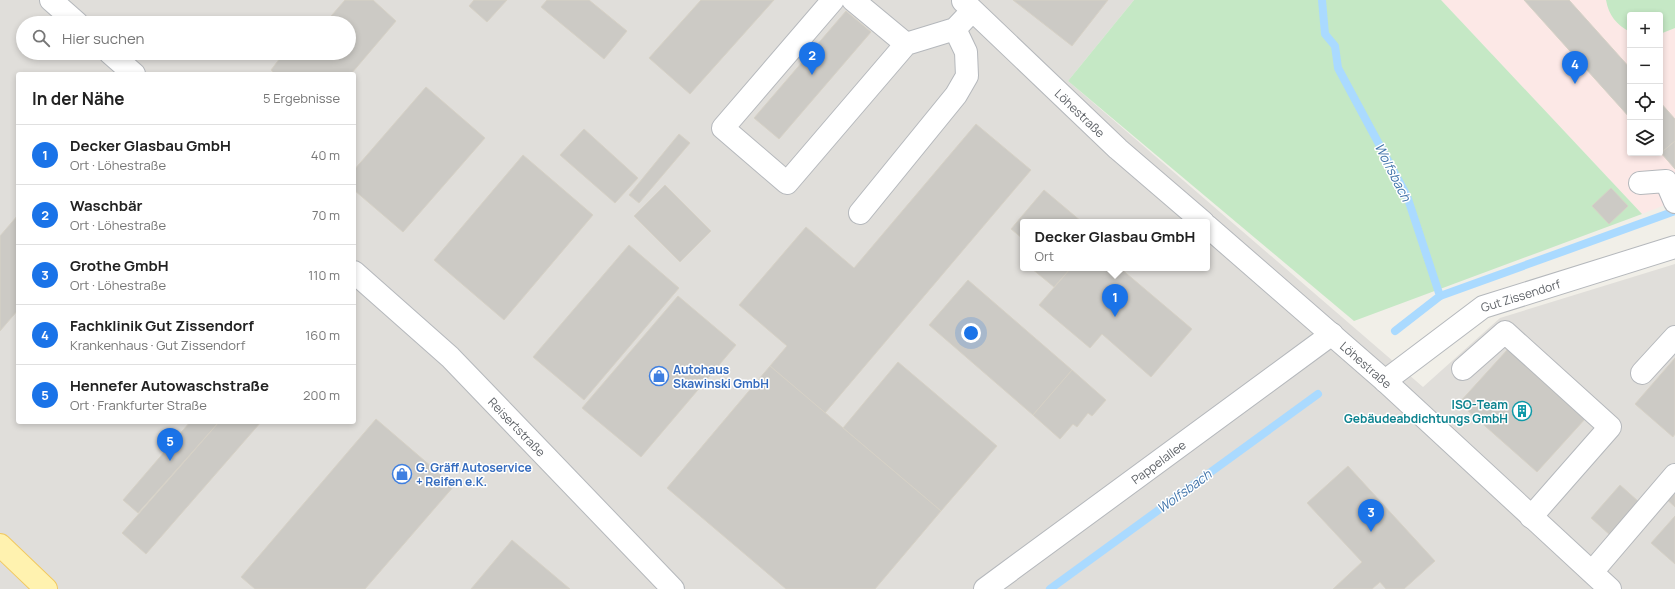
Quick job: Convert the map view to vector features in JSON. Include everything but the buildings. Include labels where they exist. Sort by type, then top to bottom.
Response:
[{"type":"main road","points":[[0,545],[46,589]]},
{"type":"street","points":[[51,0],[69,16]]},
{"type":"street","points":[[834,0],[723,128],[787,184],[906,44],[955,29],[967,5]]},
{"type":"street","points":[[853,0],[906,44]]},
{"type":"street","name":"Löhestraße","points":[[967,5],[1118,149],[1200,219]]},
{"type":"street","points":[[860,213],[956,95],[967,76],[966,52],[955,29]]},
{"type":"street","points":[[118,60],[132,72]]},
{"type":"street","points":[[1640,183],[1666,181],[1674,200]]},
{"type":"street","name":"Löhestraße","points":[[1210,229],[1385,381],[1610,589]]},
{"type":"street","name":"Gut Zissendorf","points":[[1385,381],[1483,307],[1675,247]]},
{"type":"street","name":"Reisertstraße","points":[[356,274],[450,357],[673,589]]},
{"type":"street","points":[[1463,369],[1505,332],[1610,427],[1531,517]]},
{"type":"street","name":"Pappelallee","points":[[985,589],[1332,334]]},
{"type":"street","points":[[1642,373],[1675,337]]},
{"type":"street","points":[[1592,572],[1675,475]]},
{"type":"shaded area","points":[[0,0],[1134,0],[1068,81],[1423,387],[1500,318],[1675,264],[1675,589],[0,589]]},
{"type":"shaded area","points":[[1441,0],[1675,0],[1675,201],[1642,214]]},
{"type":"green space","points":[[1134,0],[1441,0],[1642,214],[1354,321],[1068,81]]},
{"type":"green space","points":[[1606,0],[1675,0],[1675,28],[1663,33],[1663,12],[1627,12],[1627,30],[1614,19],[1609,11]]},
{"type":"waterway","name":"Wolfsbach","points":[[1322,0],[1325,34],[1335,46],[1338,68],[1407,196],[1440,296],[1395,331]]},
{"type":"waterway","points":[[1440,296],[1675,211]]},
{"type":"waterway","name":"Wolfsbach","points":[[1050,589],[1318,394]]},
{"type":"place","name":"Waschbär","points":[[812,75]]},
{"type":"place","name":"Fachklinik Gut Zissendorf","points":[[1575,84]]},
{"type":"place","name":"Decker Glasbau GmbH","points":[[1115,317]]},
{"type":"place","name":"Autohaus Skawinski GmbH","points":[[659,376]]},
{"type":"place","name":"ISO-Team Gebäudeabdichtungs GmbH","points":[[1522,411]]},
{"type":"place","name":"Hennefer Autowaschstraße","points":[[170,461]]},
{"type":"place","name":"G. Gräff Autoservice + Reifen e.K.","points":[[402,474]]},
{"type":"place","name":"Grothe GmbH","points":[[1371,532]]}]
